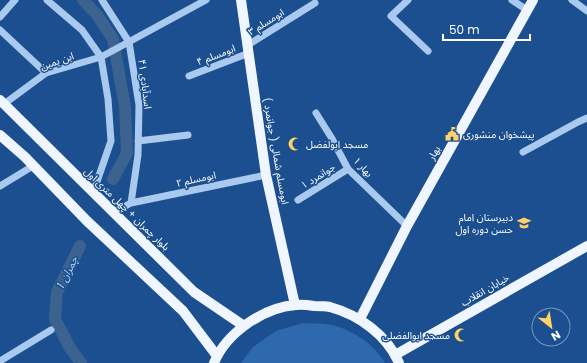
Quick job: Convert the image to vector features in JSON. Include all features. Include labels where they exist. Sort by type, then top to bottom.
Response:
[{"type":"main road","name":"ابومسلم شمالی ( جوانمرد )","points":[[241,0],[266,175],[295,305]]},
{"type":"main road","name":"بهار","points":[[360,319],[407,226],[527,10],[534,0]]},
{"type":"main road","name":"بلوار چمران + چهل متری اول","points":[[2,102],[194,292],[244,326]]},
{"type":"main road","points":[[0,135],[87,221],[183,311],[216,359],[229,339],[244,326],[268,312],[295,305],[329,306],[360,319],[380,335],[397,359]]},
{"type":"main road","name":"خیابان انقلاب","points":[[397,359],[587,246]]},
{"type":"street","points":[[0,17],[15,0]]},
{"type":"street","points":[[47,0],[82,30],[101,57],[108,99],[111,141],[93,193]]},
{"type":"street","name":"اسدآبادی ۴۱","points":[[102,0],[129,42],[139,105],[138,155],[131,203]]},
{"type":"street","points":[[129,42],[206,0]]},
{"type":"street","points":[[408,0],[391,16],[428,51]]},
{"type":"street","points":[[512,0],[527,10]]},
{"type":"street","points":[[572,0],[587,11]]},
{"type":"street","name":"ابومسلم ۳","points":[[248,49],[314,3]]},
{"type":"street","points":[[0,30],[46,73]]},
{"type":"street","name":"ابن یمین","points":[[2,102],[46,73],[101,57],[129,42]]},
{"type":"street","name":"ابومسلم ۴","points":[[190,76],[248,49]]},
{"type":"street","name":"بهار ۱","points":[[316,113],[348,169],[407,226]]},
{"type":"street","points":[[523,152],[587,118]]},
{"type":"street","points":[[138,141],[188,135]]},
{"type":"street","points":[[0,186],[33,166]]},
{"type":"street","name":"جوانمرد ۱","points":[[298,200],[348,169]]},
{"type":"street","name":"ابومسلم ۲","points":[[114,212],[131,203],[266,175]]},
{"type":"street","points":[[0,361],[51,330]]},
{"type":"shaded area","points":[[303,323],[329,324],[348,330],[369,344],[385,363],[241,363],[253,347],[276,331]]},
{"type":"waterway","points":[[83,0],[97,15],[113,39],[125,107],[127,153],[113,179]]},
{"type":"waterway","name":"چمران 1","points":[[80,246],[57,292],[55,319],[70,348],[81,363]]},
{"type":"place","name":"پیشخوان منشوری","points":[[452,134]]},
{"type":"place","name":"مسجد ابولفضل","points":[[295,144]]},
{"type":"place","name":"دبیرستان امام حسن دوره اول","points":[[524,223]]},
{"type":"place","name":"مسجد ابوالفضلی","points":[[461,335]]}]
